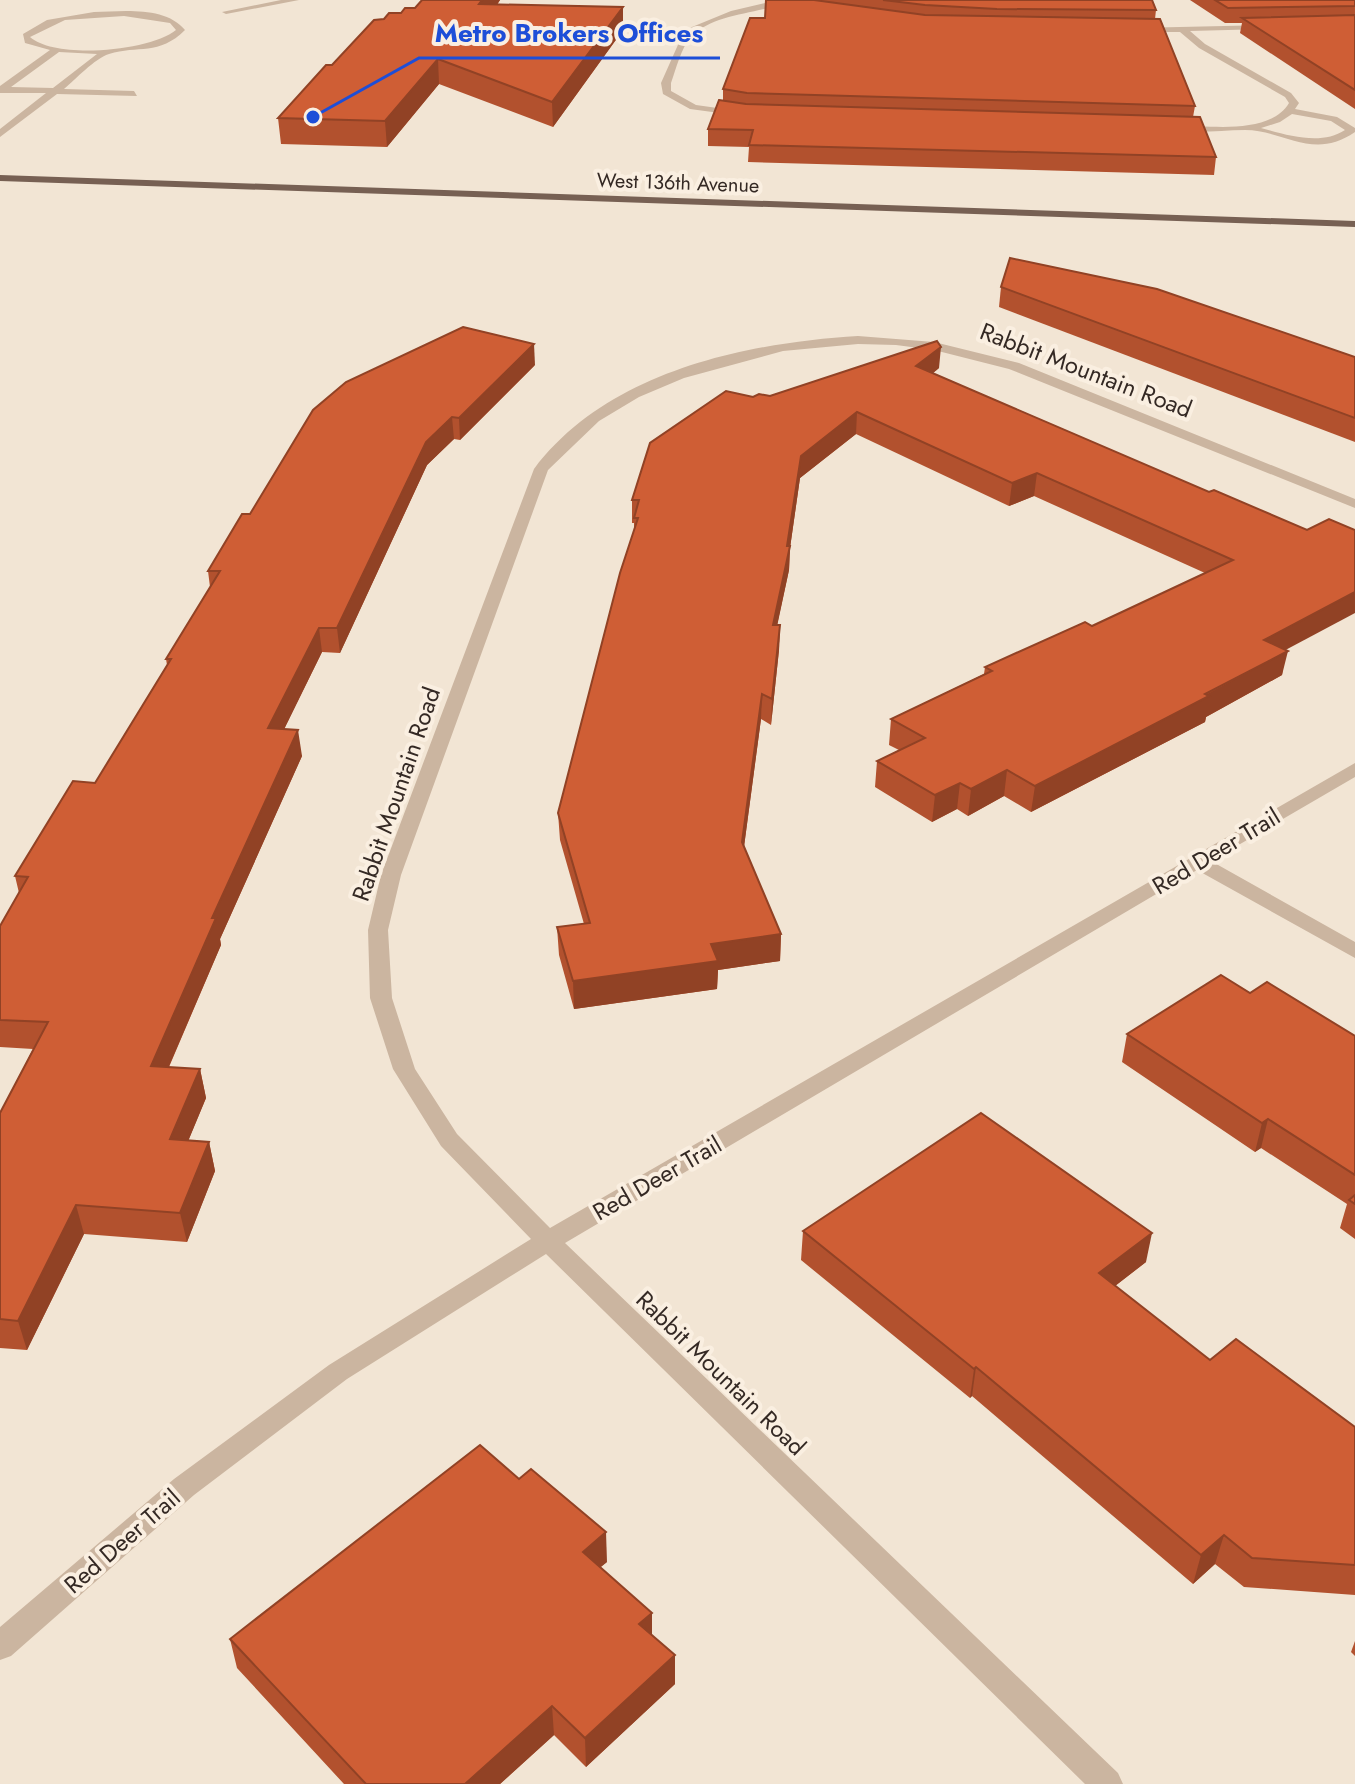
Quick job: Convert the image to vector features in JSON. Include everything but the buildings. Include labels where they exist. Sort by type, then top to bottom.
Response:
[{"type":"main road","name":"West 136th Avenue","points":[[0,178],[1355,224]]},
{"type":"street","points":[[232,0],[227,4],[226,12],[295,0]]},
{"type":"street","points":[[746,115],[684,103],[666,92],[666,83],[685,38],[695,29],[723,17],[772,4],[788,4]]},
{"type":"street","points":[[138,14],[179,25],[177,35],[166,40],[106,51],[38,47],[26,36],[46,24],[89,16],[138,14]]},
{"type":"street","points":[[1123,30],[1273,27]]},
{"type":"street","points":[[1183,30],[1209,51],[1288,95],[1294,103],[1292,111]]},
{"type":"street","points":[[0,90],[56,50]]},
{"type":"street","points":[[0,134],[106,51]]},
{"type":"street","points":[[0,90],[134,94]]},
{"type":"street","points":[[1167,128],[1248,126],[1270,122],[1292,111],[1334,119],[1352,130],[1337,138],[1311,139],[1288,137],[1248,126]]},
{"type":"street","name":"Rabbit Mountain Road","points":[[1107,1784],[548,1241],[449,1140],[404,1069],[381,998],[378,930],[391,875],[541,469],[565,439],[593,416],[634,393],[761,349],[802,342],[890,340],[976,353],[1355,504]]},
{"type":"street","name":"Red Deer Trail","points":[[0,1646],[184,1487],[338,1372],[548,1241],[1355,769]]},
{"type":"street","points":[[1198,862],[1355,951]]},
{"type":"place","name":"Metro Brokers Offices","points":[[313,117]]}]
